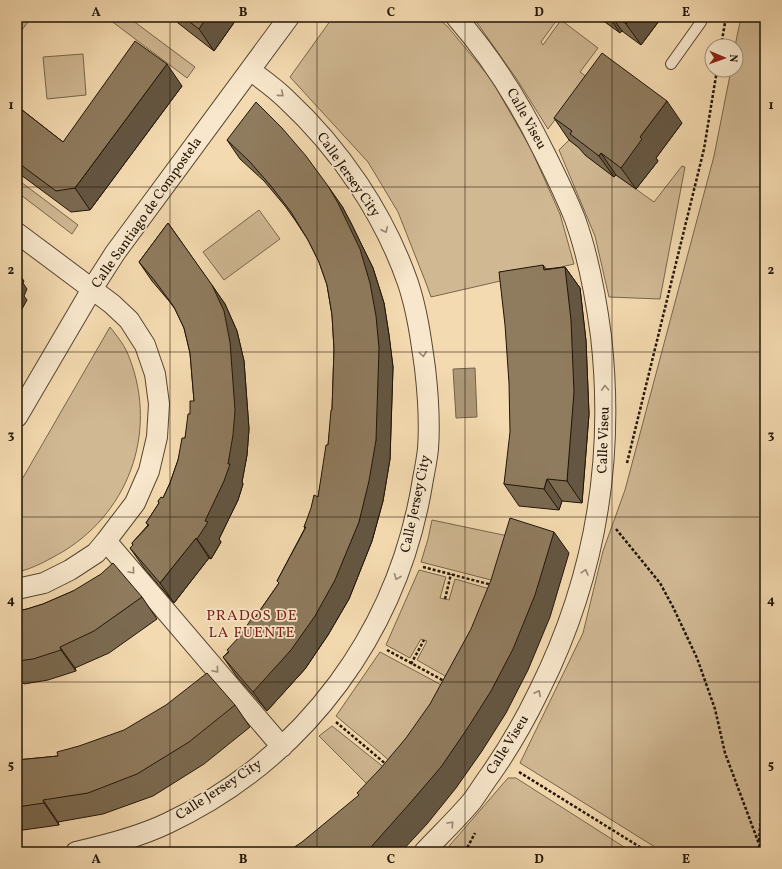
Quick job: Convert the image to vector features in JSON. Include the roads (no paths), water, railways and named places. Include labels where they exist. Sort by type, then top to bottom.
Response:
[{"type":"street","name":"Calle Santiago de Compostela","points":[[17,417],[92,289],[115,253],[289,17]]},
{"type":"street","name":"Calle Viseu","points":[[424,852],[472,801],[500,761],[522,725],[550,670],[573,613],[588,559],[600,503],[605,454],[606,405],[603,355],[597,307],[588,264],[575,221],[557,178],[518,100],[495,65],[456,17]]},
{"type":"street","name":"Calle Jersey City","points":[[76,852],[113,844],[167,824],[210,800],[244,778],[282,747],[319,708],[358,656],[388,600],[403,562],[420,500],[428,449],[428,415],[422,348],[417,316],[408,284],[382,223],[365,195],[325,140],[285,98],[250,70]]},
{"type":"street","points":[[17,233],[112,304],[129,320],[145,345],[155,374],[158,404],[157,437],[149,471],[135,503],[96,553],[70,570],[44,583],[17,589]]},
{"type":"street","points":[[106,541],[282,747]]},
{"type":"lane","points":[[671,64],[701,22],[701,17]]},
{"type":"district","name":"PRADOS DE LA FUENTE","points":[[252,624]]}]
